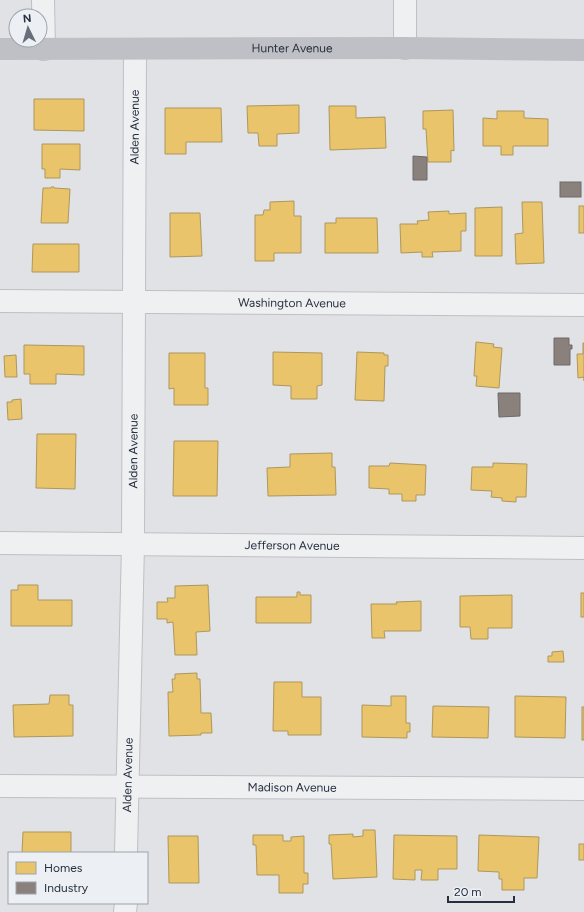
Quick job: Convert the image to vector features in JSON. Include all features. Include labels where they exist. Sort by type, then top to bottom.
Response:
[{"type":"street","points":[[43,0],[44,49]]},
{"type":"street","points":[[405,0],[405,48]]},
{"type":"street","name":"Hunter Avenue","points":[[0,49],[136,50],[405,48],[584,50]]},
{"type":"street","name":"Alden Avenue","points":[[126,852],[133,544],[136,50]]},
{"type":"street","name":"Washington Avenue","points":[[0,301],[584,305]]},
{"type":"street","name":"Jefferson Avenue","points":[[0,543],[584,548]]},
{"type":"street","name":"Madison Avenue","points":[[0,786],[584,789]]},
{"type":"building: Homes","points":[[34,99],[84,99],[84,131],[34,130]]},
{"type":"building: Homes","points":[[299,105],[299,133],[277,134],[277,146],[259,146],[258,133],[248,133],[247,106]]},
{"type":"building: Homes","points":[[329,106],[356,106],[356,118],[385,117],[386,148],[330,150]]},
{"type":"building: Homes","points":[[165,108],[221,108],[222,142],[186,142],[186,154],[165,154]]},
{"type":"building: Homes","points":[[453,110],[454,151],[451,150],[451,162],[428,162],[426,129],[423,129],[423,111]]},
{"type":"building: Homes","points":[[497,111],[524,111],[524,118],[548,119],[548,146],[513,146],[513,155],[501,155],[501,146],[483,146],[483,118],[497,119]]},
{"type":"building: Homes","points":[[42,144],[80,144],[80,170],[60,169],[60,178],[45,178],[45,169],[42,169]]},
{"type":"building: Homes","points":[[51,187],[70,189],[68,223],[41,223],[43,188]]},
{"type":"building: Homes","points":[[294,201],[294,216],[301,216],[301,253],[274,253],[274,261],[255,261],[255,215],[263,215],[264,210],[270,210],[270,202]]},
{"type":"building: Homes","points":[[522,202],[542,202],[544,263],[516,264],[515,234],[523,233]]},
{"type":"building: Homes","points":[[579,206],[584,206],[584,233],[579,233]]},
{"type":"building: Homes","points":[[502,207],[502,256],[475,256],[475,208]]},
{"type":"building: Homes","points":[[449,211],[449,214],[466,213],[466,231],[461,231],[461,251],[432,252],[433,257],[422,257],[422,252],[401,253],[400,224],[418,224],[417,221],[429,220],[428,212]]},
{"type":"building: Homes","points":[[170,213],[200,213],[202,256],[170,257]]},
{"type":"building: Homes","points":[[336,218],[377,218],[378,253],[325,253],[325,223],[336,223]]},
{"type":"building: Homes","points":[[33,244],[79,244],[79,272],[32,272]]},
{"type":"building: Homes","points":[[476,342],[494,344],[493,347],[502,348],[499,388],[476,386],[477,376],[474,376]]},
{"type":"building: Homes","points":[[583,343],[584,377],[578,378],[577,354],[583,354]]},
{"type":"building: Homes","points":[[24,345],[84,346],[84,375],[56,374],[56,384],[30,384],[30,374],[24,374]]},
{"type":"building: Homes","points":[[273,352],[322,353],[322,385],[317,386],[317,399],[291,399],[291,386],[273,385]]},
{"type":"building: Homes","points":[[357,352],[384,353],[384,355],[388,355],[388,366],[385,366],[384,401],[355,400]]},
{"type":"building: Homes","points":[[169,353],[205,353],[205,388],[208,388],[208,405],[174,405],[174,388],[169,389]]},
{"type":"building: Homes","points":[[16,355],[17,377],[5,377],[4,356]]},
{"type":"building: Homes","points":[[21,399],[22,419],[8,420],[7,402]]},
{"type":"building: Homes","points":[[37,434],[76,434],[75,489],[36,488]]},
{"type":"building: Homes","points":[[174,441],[218,441],[217,496],[173,496]]},
{"type":"building: Homes","points":[[332,453],[332,467],[335,467],[336,495],[268,496],[267,468],[290,467],[290,454]]},
{"type":"building: Homes","points":[[390,463],[426,465],[425,495],[416,495],[416,501],[402,501],[402,494],[389,494],[389,489],[369,488],[369,466],[389,466]]},
{"type":"building: Homes","points":[[493,463],[527,464],[526,497],[516,497],[516,502],[502,501],[502,498],[491,497],[492,491],[471,490],[472,467],[493,467]]},
{"type":"building: Homes","points":[[18,585],[38,585],[38,600],[72,600],[72,626],[11,626],[11,590],[18,590]]},
{"type":"building: Homes","points":[[208,585],[210,631],[196,632],[197,655],[175,655],[173,622],[167,623],[167,619],[157,619],[157,602],[168,602],[167,598],[175,598],[175,586]]},
{"type":"building: Homes","points":[[297,592],[300,592],[300,595],[311,595],[311,623],[256,623],[256,597],[297,597]]},
{"type":"building: Homes","points":[[581,593],[584,593],[584,617],[581,617]]},
{"type":"building: Homes","points":[[512,595],[512,628],[488,628],[488,639],[471,639],[470,627],[460,627],[460,596]]},
{"type":"building: Homes","points":[[421,601],[421,631],[384,631],[385,638],[372,638],[371,604],[397,604],[396,602]]},
{"type":"building: Homes","points":[[563,651],[564,662],[548,662],[548,656],[552,656],[552,652]]},
{"type":"building: Homes","points":[[197,673],[197,679],[200,679],[201,713],[211,713],[212,733],[201,733],[201,735],[169,736],[168,692],[173,692],[172,679],[175,679],[175,674]]},
{"type":"building: Homes","points":[[274,682],[302,682],[302,697],[321,697],[321,735],[288,735],[288,731],[273,731]]},
{"type":"building: Homes","points":[[50,695],[69,695],[69,705],[73,705],[73,736],[14,737],[13,705],[49,704]]},
{"type":"building: Homes","points":[[391,696],[406,696],[406,723],[410,723],[410,732],[407,732],[407,738],[362,737],[362,705],[391,706]]},
{"type":"building: Homes","points":[[515,696],[566,697],[565,738],[515,737]]},
{"type":"building: Homes","points":[[433,706],[489,707],[488,738],[432,737]]},
{"type":"building: Homes","points":[[582,707],[584,707],[584,740],[582,740]]},
{"type":"building: Homes","points":[[363,830],[375,830],[377,877],[333,879],[329,835],[353,834],[353,837],[363,836]]},
{"type":"building: Homes","points":[[23,832],[71,832],[71,852],[22,852]]},
{"type":"building: Homes","points":[[253,835],[283,835],[283,841],[291,841],[291,837],[304,836],[304,873],[308,873],[308,884],[303,884],[303,893],[279,893],[279,875],[257,875],[256,845],[253,845]]},
{"type":"building: Homes","points":[[394,835],[457,836],[457,869],[438,869],[438,880],[421,880],[422,870],[415,870],[415,880],[393,879]]},
{"type":"building: Homes","points":[[479,835],[539,837],[537,878],[524,878],[524,890],[502,890],[502,879],[499,879],[499,872],[478,871]]},
{"type":"building: Homes","points":[[168,836],[198,836],[199,883],[169,883]]},
{"type":"building: Homes","points":[[579,844],[584,844],[584,860],[579,860]]},
{"type":"building: Industry","points":[[413,156],[427,157],[427,180],[413,180]]},
{"type":"building: Industry","points":[[560,182],[581,182],[581,197],[560,197]]},
{"type":"building: Industry","points":[[554,338],[569,338],[569,345],[572,345],[572,349],[570,349],[570,365],[554,365]]},
{"type":"building: Industry","points":[[498,393],[520,393],[520,416],[499,417]]}]
